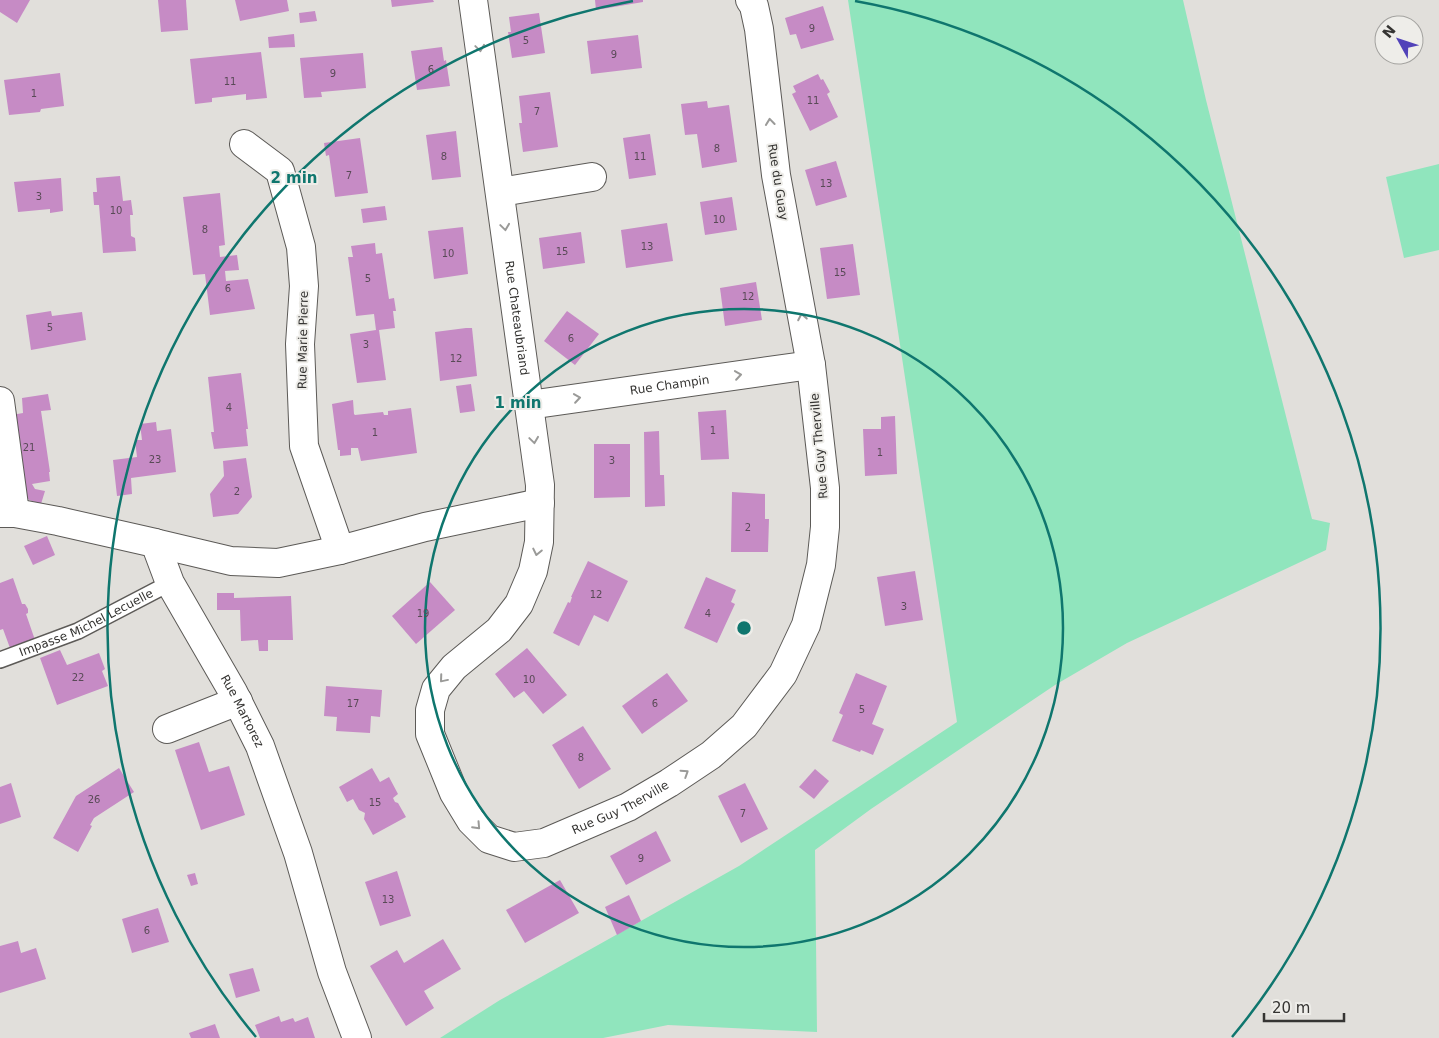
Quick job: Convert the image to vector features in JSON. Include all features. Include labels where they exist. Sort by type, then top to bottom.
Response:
[{"type":"street","name":"Rue Chateaubriand","points":[[473,0],[540,484],[540,503]]},
{"type":"street","name":"Rue du Guay","points":[[750,0],[754,6],[759,30],[776,175],[811,364]]},
{"type":"street","name":"Rue Marie Pierre","points":[[244,144],[280,171],[301,247],[304,286],[300,344],[304,446],[340,550]]},
{"type":"street","points":[[500,192],[592,177]]},
{"type":"street","name":"Rue Champin","points":[[529,405],[811,364]]},
{"type":"street","name":"Rue Guy Therville","points":[[540,503],[539,542],[532,571],[519,604],[499,630],[454,667],[436,689],[430,710],[430,734],[454,793],[471,821],[489,839],[514,847],[544,843],[628,807],[711,756],[744,726],[783,674],[806,624],[821,565],[825,527],[825,488],[811,364]]},
{"type":"street","points":[[0,401],[8,513],[231,561],[278,563],[340,550],[425,527],[540,503]]},
{"type":"street","name":"Rue Martorez","points":[[155,544],[170,583],[238,701],[260,746],[295,844],[332,972],[357,1038]]},
{"type":"street","points":[[167,729],[238,701]]},
{"type":"lane","name":"Impasse Michel Lecuelle","points":[[0,660],[78,632],[170,583]]},
{"type":"green space","points":[[848,0],[1183,0],[1206,100],[1312,519],[1330,523],[1326,550],[1127,643],[1055,685],[871,809],[815,850],[817,1032],[668,1025],[603,1038],[440,1038],[500,1000],[739,866],[957,722]]},
{"type":"green space","points":[[1439,164],[1439,250],[1404,258],[1386,177]]},
{"type":"building","points":[[0,0],[30,0],[17,23],[0,12]]},
{"type":"building","points":[[158,0],[186,0],[188,30],[161,32]]},
{"type":"building","points":[[235,0],[287,0],[289,11],[240,21]]},
{"type":"building","points":[[391,0],[433,0],[434,2],[392,7]]},
{"type":"building","points":[[595,0],[643,0],[643,2],[596,10]]},
{"type":"building","points":[[823,6],[834,40],[801,49],[796,34],[790,35],[785,18]]},
{"type":"building","points":[[315,11],[317,21],[300,23],[299,13]]},
{"type":"building","points":[[539,13],[545,53],[512,58],[508,32],[511,32],[509,17]]},
{"type":"building","points":[[294,34],[295,47],[269,48],[268,37]]},
{"type":"building","points":[[638,35],[642,68],[591,74],[587,41]]},
{"type":"building","points":[[442,47],[450,86],[417,90],[411,51]]},
{"type":"building","points":[[261,52],[267,98],[246,100],[246,94],[212,98],[212,102],[195,104],[190,59]]},
{"type":"building","points":[[363,53],[366,88],[321,92],[322,97],[304,98],[300,58]]},
{"type":"building","points":[[60,73],[64,106],[41,109],[40,112],[9,115],[4,80]]},
{"type":"building","points":[[818,74],[830,92],[827,94],[838,117],[810,131],[792,94],[796,92],[793,86]]},
{"type":"building","points":[[550,92],[558,147],[523,152],[519,123],[522,123],[519,96]]},
{"type":"building","points":[[707,101],[708,108],[729,105],[737,162],[702,168],[697,134],[685,135],[681,104]]},
{"type":"building","points":[[456,131],[461,177],[432,180],[426,135]]},
{"type":"building","points":[[650,134],[656,175],[629,179],[623,138]]},
{"type":"building","points":[[360,138],[368,193],[335,197],[329,155],[326,156],[324,143]]},
{"type":"building","points":[[836,161],[847,197],[816,206],[805,170]]},
{"type":"building","points":[[120,176],[123,201],[131,200],[133,215],[130,215],[131,236],[135,238],[136,251],[103,253],[99,205],[94,205],[93,192],[97,192],[96,178]]},
{"type":"building","points":[[61,178],[63,211],[50,213],[50,209],[18,212],[14,182]]},
{"type":"building","points":[[220,193],[225,245],[219,246],[220,257],[237,255],[239,270],[225,271],[226,281],[248,279],[255,309],[210,315],[205,274],[193,275],[183,197]]},
{"type":"building","points":[[732,197],[737,230],[705,235],[700,202]]},
{"type":"building","points":[[385,206],[387,220],[363,223],[361,209]]},
{"type":"building","points":[[667,223],[673,261],[626,268],[621,230]]},
{"type":"building","points":[[463,227],[468,274],[434,279],[428,231]]},
{"type":"building","points":[[581,232],[585,263],[543,269],[539,238]]},
{"type":"building","points":[[375,243],[376,254],[382,253],[389,299],[394,298],[396,311],[393,311],[395,328],[379,330],[386,380],[357,383],[350,334],[376,330],[374,314],[356,316],[348,257],[353,257],[351,246]]},
{"type":"building","points":[[853,244],[860,295],[827,299],[820,248]]},
{"type":"building","points":[[756,282],[762,320],[725,326],[720,288]]},
{"type":"building","points":[[51,311],[52,316],[82,312],[86,340],[31,350],[26,315]]},
{"type":"building","points":[[567,311],[599,334],[575,365],[544,341]]},
{"type":"building","points":[[472,328],[477,376],[440,381],[435,332]]},
{"type":"building","points":[[241,373],[248,429],[246,429],[248,446],[214,449],[211,432],[214,432],[208,377]]},
{"type":"building","points":[[471,384],[475,411],[460,413],[456,386]]},
{"type":"building","points":[[48,394],[51,410],[41,411],[50,481],[32,484],[35,489],[45,491],[41,504],[29,500],[22,491],[6,416],[23,413],[22,398]]},
{"type":"building","points":[[353,400],[355,415],[383,412],[384,415],[388,415],[388,411],[411,408],[417,453],[361,461],[358,448],[351,448],[351,455],[340,456],[332,404]]},
{"type":"building","points":[[726,410],[729,459],[701,460],[698,412]]},
{"type":"building","points":[[895,416],[897,474],[865,476],[863,429],[881,429],[881,417]]},
{"type":"building","points":[[156,422],[157,431],[171,429],[176,472],[131,478],[132,494],[117,496],[113,460],[137,457],[135,440],[142,440],[140,424]]},
{"type":"building","points":[[659,431],[660,475],[664,475],[665,506],[645,507],[644,432]]},
{"type":"building","points":[[594,444],[630,444],[630,497],[594,498]]},
{"type":"building","points":[[246,458],[252,497],[238,514],[213,517],[210,494],[224,476],[223,461]]},
{"type":"building","points":[[732,492],[765,494],[765,519],[769,519],[768,552],[731,552]]},
{"type":"building","points":[[47,536],[55,555],[33,565],[24,546]]},
{"type":"building","points":[[588,561],[628,581],[608,622],[594,615],[579,646],[553,633],[568,602],[570,603]]},
{"type":"building","points":[[915,571],[923,620],[885,626],[877,577]]},
{"type":"building","points":[[706,577],[736,590],[731,602],[735,604],[717,643],[684,628]]},
{"type":"building","points":[[13,578],[22,604],[25,604],[28,609],[26,614],[35,640],[10,648],[3,629],[0,630],[0,583]]},
{"type":"building","points":[[430,582],[455,610],[416,644],[392,616]]},
{"type":"building","points":[[217,593],[234,593],[234,598],[291,596],[293,640],[268,640],[268,651],[259,651],[258,640],[241,641],[240,610],[217,610]]},
{"type":"building","points":[[527,648],[567,695],[543,714],[524,691],[514,698],[495,674]]},
{"type":"building","points":[[60,650],[67,665],[99,653],[105,669],[102,671],[108,686],[57,705],[40,658]]},
{"type":"building","points":[[667,673],[688,701],[642,734],[622,706]]},
{"type":"building","points":[[856,673],[887,686],[872,724],[884,729],[873,755],[832,741],[843,715],[839,713]]},
{"type":"building","points":[[326,686],[382,690],[380,717],[371,716],[370,733],[336,731],[337,717],[324,716]]},
{"type":"building","points":[[583,726],[611,769],[579,789],[552,745]]},
{"type":"building","points":[[199,742],[209,772],[229,766],[245,815],[201,830],[175,750]]},
{"type":"building","points":[[119,768],[134,792],[94,818],[90,825],[92,826],[78,852],[53,838],[76,796]]},
{"type":"building","points":[[372,768],[380,782],[389,777],[398,794],[393,798],[406,817],[373,835],[364,819],[365,813],[359,810],[353,799],[347,802],[339,787]]},
{"type":"building","points":[[815,769],[829,781],[814,799],[799,787]]},
{"type":"building","points":[[11,783],[21,817],[0,824],[0,787]]},
{"type":"building","points":[[745,783],[768,829],[741,843],[718,796]]},
{"type":"building","points":[[656,831],[671,861],[626,885],[610,856]]},
{"type":"building","points":[[397,871],[411,916],[380,926],[365,882]]},
{"type":"building","points":[[195,873],[198,884],[191,886],[187,875]]},
{"type":"building","points":[[560,880],[579,913],[525,943],[506,910]]},
{"type":"building","points":[[629,895],[641,921],[617,935],[605,907]]},
{"type":"building","points":[[158,908],[169,942],[132,953],[122,919]]},
{"type":"building","points":[[443,939],[461,969],[424,991],[434,1008],[406,1026],[370,966],[397,950],[404,963]]},
{"type":"building","points":[[18,941],[21,953],[36,948],[46,979],[0,993],[0,946]]},
{"type":"building","points":[[253,968],[260,991],[236,998],[229,974]]},
{"type":"building","points":[[279,1016],[281,1022],[293,1018],[295,1022],[308,1017],[315,1038],[260,1038],[255,1025]]},
{"type":"building","points":[[215,1024],[220,1038],[191,1038],[189,1033]]}]
